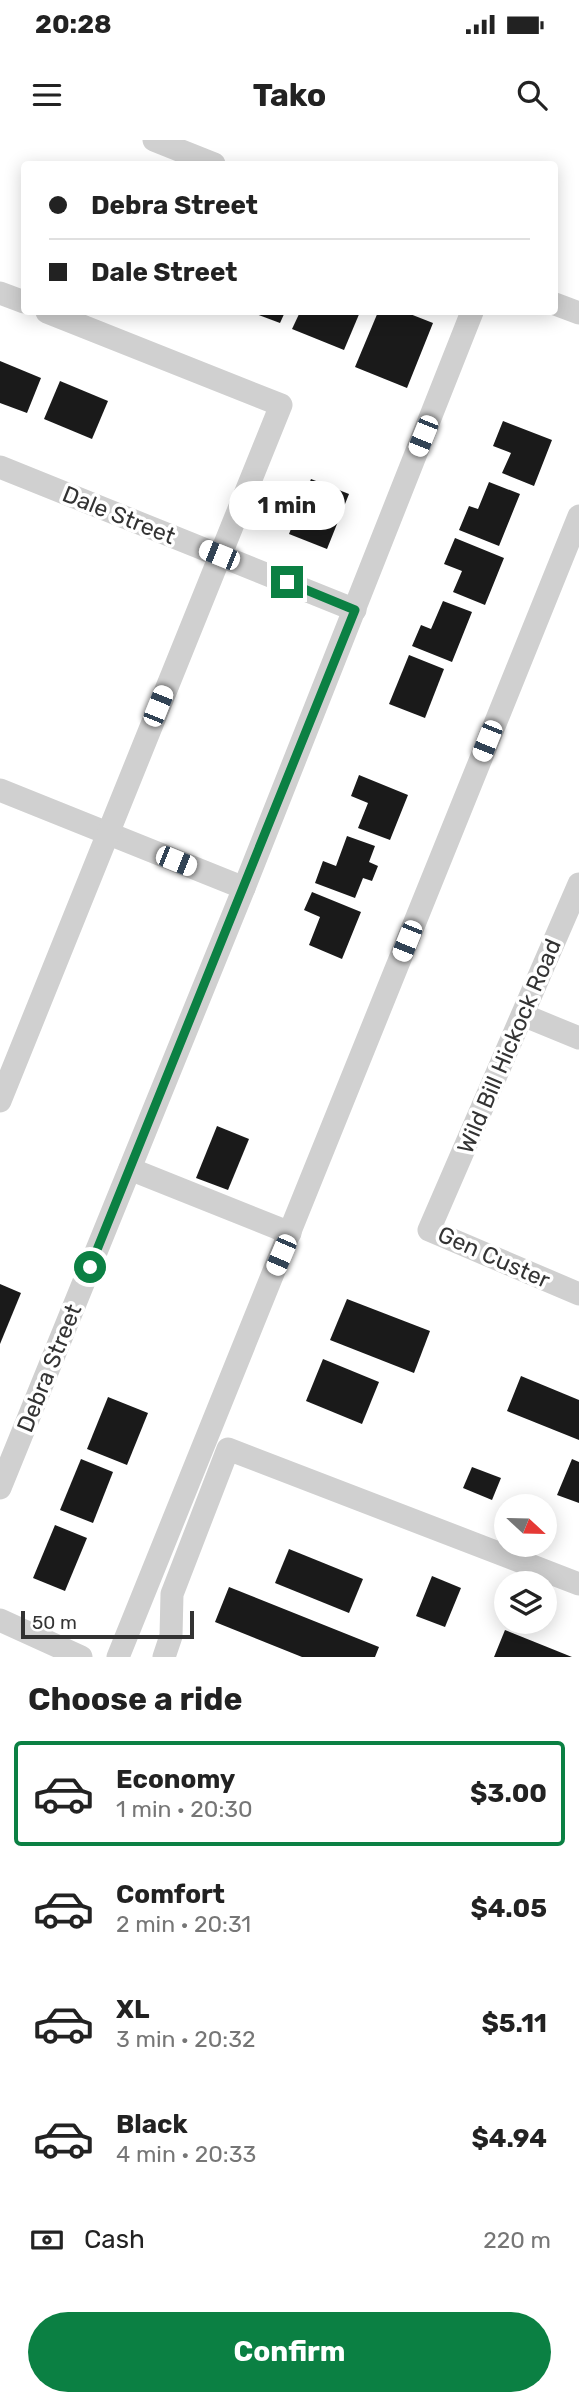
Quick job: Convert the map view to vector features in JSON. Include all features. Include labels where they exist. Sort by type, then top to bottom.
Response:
[{"type":"street","points":[[154,140],[206,161]]},
{"type":"street","points":[[0,293],[21,301]]},
{"type":"street","points":[[558,305],[579,313]]},
{"type":"street","points":[[0,1101],[281,405],[55,315]]},
{"type":"street","name":"Debra Street","points":[[0,1488],[244,888],[471,315]]},
{"type":"street","name":"Dale Street","points":[[0,467],[355,610]]},
{"type":"street","points":[[118,1657],[579,516]]},
{"type":"street","points":[[0,790],[244,888]]},
{"type":"street","name":"Wild Bill Hickock Road","points":[[440,1207],[579,884]]},
{"type":"street","points":[[523,1015],[579,1038]]},
{"type":"street","points":[[130,1169],[290,1233]]},
{"type":"street","name":"Gen Custer","points":[[440,1207],[429,1230],[579,1294]]},
{"type":"street","points":[[164,1657],[171,1636],[172,1594],[228,1449],[579,1584]]},
{"type":"street","points":[[0,1620],[81,1657]]},
{"type":"building","points":[[259,315],[284,315],[280,323]]},
{"type":"building","points":[[299,315],[359,315],[344,350],[292,329]]},
{"type":"building","points":[[377,315],[413,315],[433,323],[407,388],[355,367]]},
{"type":"building","points":[[0,361],[41,378],[27,413],[0,403]]},
{"type":"building","points":[[60,381],[108,401],[92,439],[44,419]]},
{"type":"building","points":[[503,421],[552,440],[534,486],[502,473],[511,453],[493,446]]},
{"type":"building","points":[[311,479],[349,494],[327,549],[289,534]]},
{"type":"building","points":[[489,482],[520,494],[499,546],[459,530],[469,506],[478,509]]},
{"type":"building","points":[[455,538],[504,558],[485,605],[453,592],[462,571],[444,564]]},
{"type":"building","points":[[443,601],[472,612],[452,662],[412,646],[421,625],[431,629]]},
{"type":"building","points":[[409,655],[444,669],[425,718],[389,704]]},
{"type":"building","points":[[359,775],[408,795],[390,840],[358,828],[368,803],[351,796]]},
{"type":"building","points":[[347,836],[375,846],[369,862],[378,866],[372,881],[363,878],[355,898],[315,883],[323,861],[336,866]]},
{"type":"building","points":[[312,892],[361,912],[342,959],[309,945],[320,917],[304,910]]},
{"type":"building","points":[[217,1126],[249,1139],[228,1190],[196,1178]]},
{"type":"building","points":[[0,1284],[21,1293],[0,1344]]},
{"type":"building","points":[[347,1299],[430,1331],[414,1373],[330,1340]]},
{"type":"building","points":[[323,1359],[379,1382],[362,1424],[306,1401]]},
{"type":"building","points":[[521,1376],[579,1400],[579,1440],[507,1411]]},
{"type":"building","points":[[108,1397],[148,1413],[127,1465],[87,1449]]},
{"type":"building","points":[[81,1459],[113,1472],[93,1523],[60,1510]]},
{"type":"building","points":[[572,1459],[579,1462],[579,1503],[557,1495]]},
{"type":"building","points":[[472,1467],[501,1478],[492,1500],[463,1488]]},
{"type":"building","points":[[55,1525],[87,1538],[65,1591],[33,1578]]},
{"type":"building","points":[[289,1549],[363,1579],[349,1613],[275,1583]]},
{"type":"building","points":[[432,1576],[461,1588],[445,1627],[416,1616]]},
{"type":"building","points":[[229,1587],[379,1647],[375,1657],[302,1657],[215,1622]]},
{"type":"building","points":[[503,1634],[515,1634],[572,1657],[494,1657]]},
{"type":"route","points":[[90,1267],[355,610],[287,582]]}]
